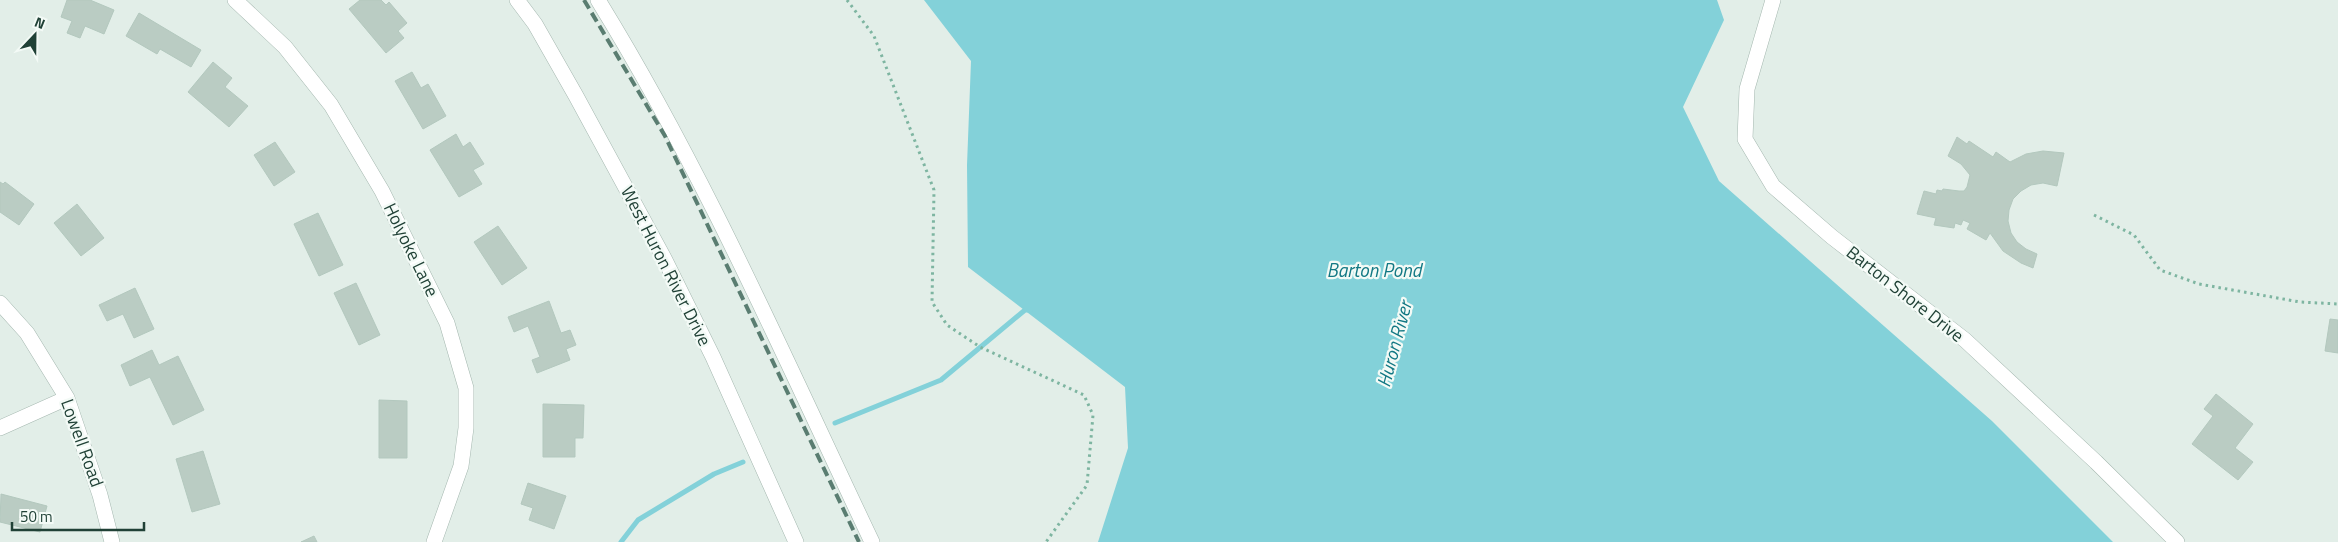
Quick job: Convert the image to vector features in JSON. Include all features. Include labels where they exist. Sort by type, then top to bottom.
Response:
[{"type":"street","name":"Holyoke Lane","points":[[235,0],[285,48],[331,105],[382,191],[447,323],[466,388],[466,428],[461,466],[434,542]]},
{"type":"street","name":"West Huron River Drive","points":[[517,0],[535,24],[576,96],[665,260],[712,357],[796,542]]},
{"type":"street","points":[[598,0],[641,69],[720,224],[872,542]]},
{"type":"street","name":"Barton Shore Drive","points":[[1773,0],[1747,89],[1745,139],[1773,186],[1832,237],[1965,340],[2096,462],[2177,542]]},
{"type":"street","name":"Lowell Road","points":[[0,303],[27,333],[68,398],[100,495],[112,542]]},
{"type":"street","points":[[0,428],[68,398]]},
{"type":"path","points":[[847,0],[874,36],[934,190],[932,302],[947,325],[980,347],[1084,395],[1093,415],[1087,485],[1046,542]]},
{"type":"path","points":[[2094,215],[2134,235],[2160,270],[2208,285],[2300,302],[2338,304]]},
{"type":"water","name":"Barton Pond","points":[[924,0],[1717,0],[1724,20],[1683,107],[1719,181],[1992,421],[2113,542],[1098,542],[1128,448],[1125,387],[968,267],[967,165],[971,61]]},
{"type":"building","points":[[67,0],[90,0],[114,10],[104,34],[85,26],[80,38],[67,33],[72,21],[61,17]]},
{"type":"building","points":[[360,0],[381,0],[386,5],[389,2],[407,23],[398,31],[404,38],[386,53],[349,9]]},
{"type":"building","points":[[139,13],[201,50],[191,67],[160,49],[157,54],[126,36]]},
{"type":"building","points":[[213,62],[232,78],[225,87],[248,106],[229,127],[188,92]]},
{"type":"building","points":[[412,72],[421,88],[428,84],[446,116],[423,129],[395,81]]},
{"type":"building","points":[[456,134],[463,147],[470,142],[484,164],[473,170],[482,184],[459,197],[430,150]]},
{"type":"building","points":[[1957,137],[1967,144],[1969,141],[1993,157],[1996,152],[2010,162],[2026,154],[2043,151],[2064,153],[2057,186],[2043,183],[2031,185],[2013,199],[2009,210],[2008,221],[2011,233],[2017,242],[2037,254],[2033,268],[2021,263],[2003,251],[1990,233],[1986,240],[1967,229],[1970,223],[1963,220],[1961,225],[1955,223],[1954,228],[1934,225],[1936,218],[1917,214],[1924,191],[1936,194],[1937,190],[1964,191],[1967,187],[1970,175],[1961,164],[1948,156]]},
{"type":"building","points":[[275,142],[295,172],[274,186],[254,155]]},
{"type":"building","points":[[0,182],[3,184],[5,182],[34,204],[19,225],[0,212]]},
{"type":"building","points":[[77,204],[104,238],[81,256],[54,223]]},
{"type":"building","points":[[318,213],[343,265],[319,276],[294,224]]},
{"type":"building","points":[[498,226],[527,268],[502,285],[474,242]]},
{"type":"building","points":[[356,283],[380,335],[359,345],[334,293]]},
{"type":"building","points":[[135,288],[154,329],[134,338],[123,314],[107,321],[99,305]]},
{"type":"building","points":[[549,301],[561,333],[570,330],[576,345],[566,349],[570,360],[537,373],[532,360],[540,357],[528,326],[514,332],[508,317]]},
{"type":"building","points":[[2330,319],[2338,320],[2338,353],[2325,351]]},
{"type":"building","points":[[152,350],[159,365],[178,356],[204,410],[173,425],[150,377],[130,386],[121,365]]},
{"type":"building","points":[[2216,394],[2253,424],[2235,448],[2253,462],[2238,480],[2192,444],[2213,416],[2204,409]]},
{"type":"building","points":[[379,400],[407,401],[407,458],[379,458]]},
{"type":"building","points":[[543,404],[584,405],[583,438],[575,438],[575,457],[543,457]]},
{"type":"building","points":[[203,451],[220,504],[192,512],[176,459]]},
{"type":"building","points":[[528,483],[566,496],[554,529],[529,520],[533,508],[521,504]]},
{"type":"building","points":[[1,494],[47,506],[40,532],[0,522]]},
{"type":"building","points":[[314,536],[317,542],[301,542]]},
{"type":"waterway","points":[[835,423],[941,380],[1025,310],[1030,310]]},
{"type":"waterway","points":[[621,542],[638,520],[714,474],[743,462]]},
{"type":"railway","points":[[584,0],[665,136],[859,542]]},
{"type":"water label","name":"Huron River","points":[[1394,344]]}]
